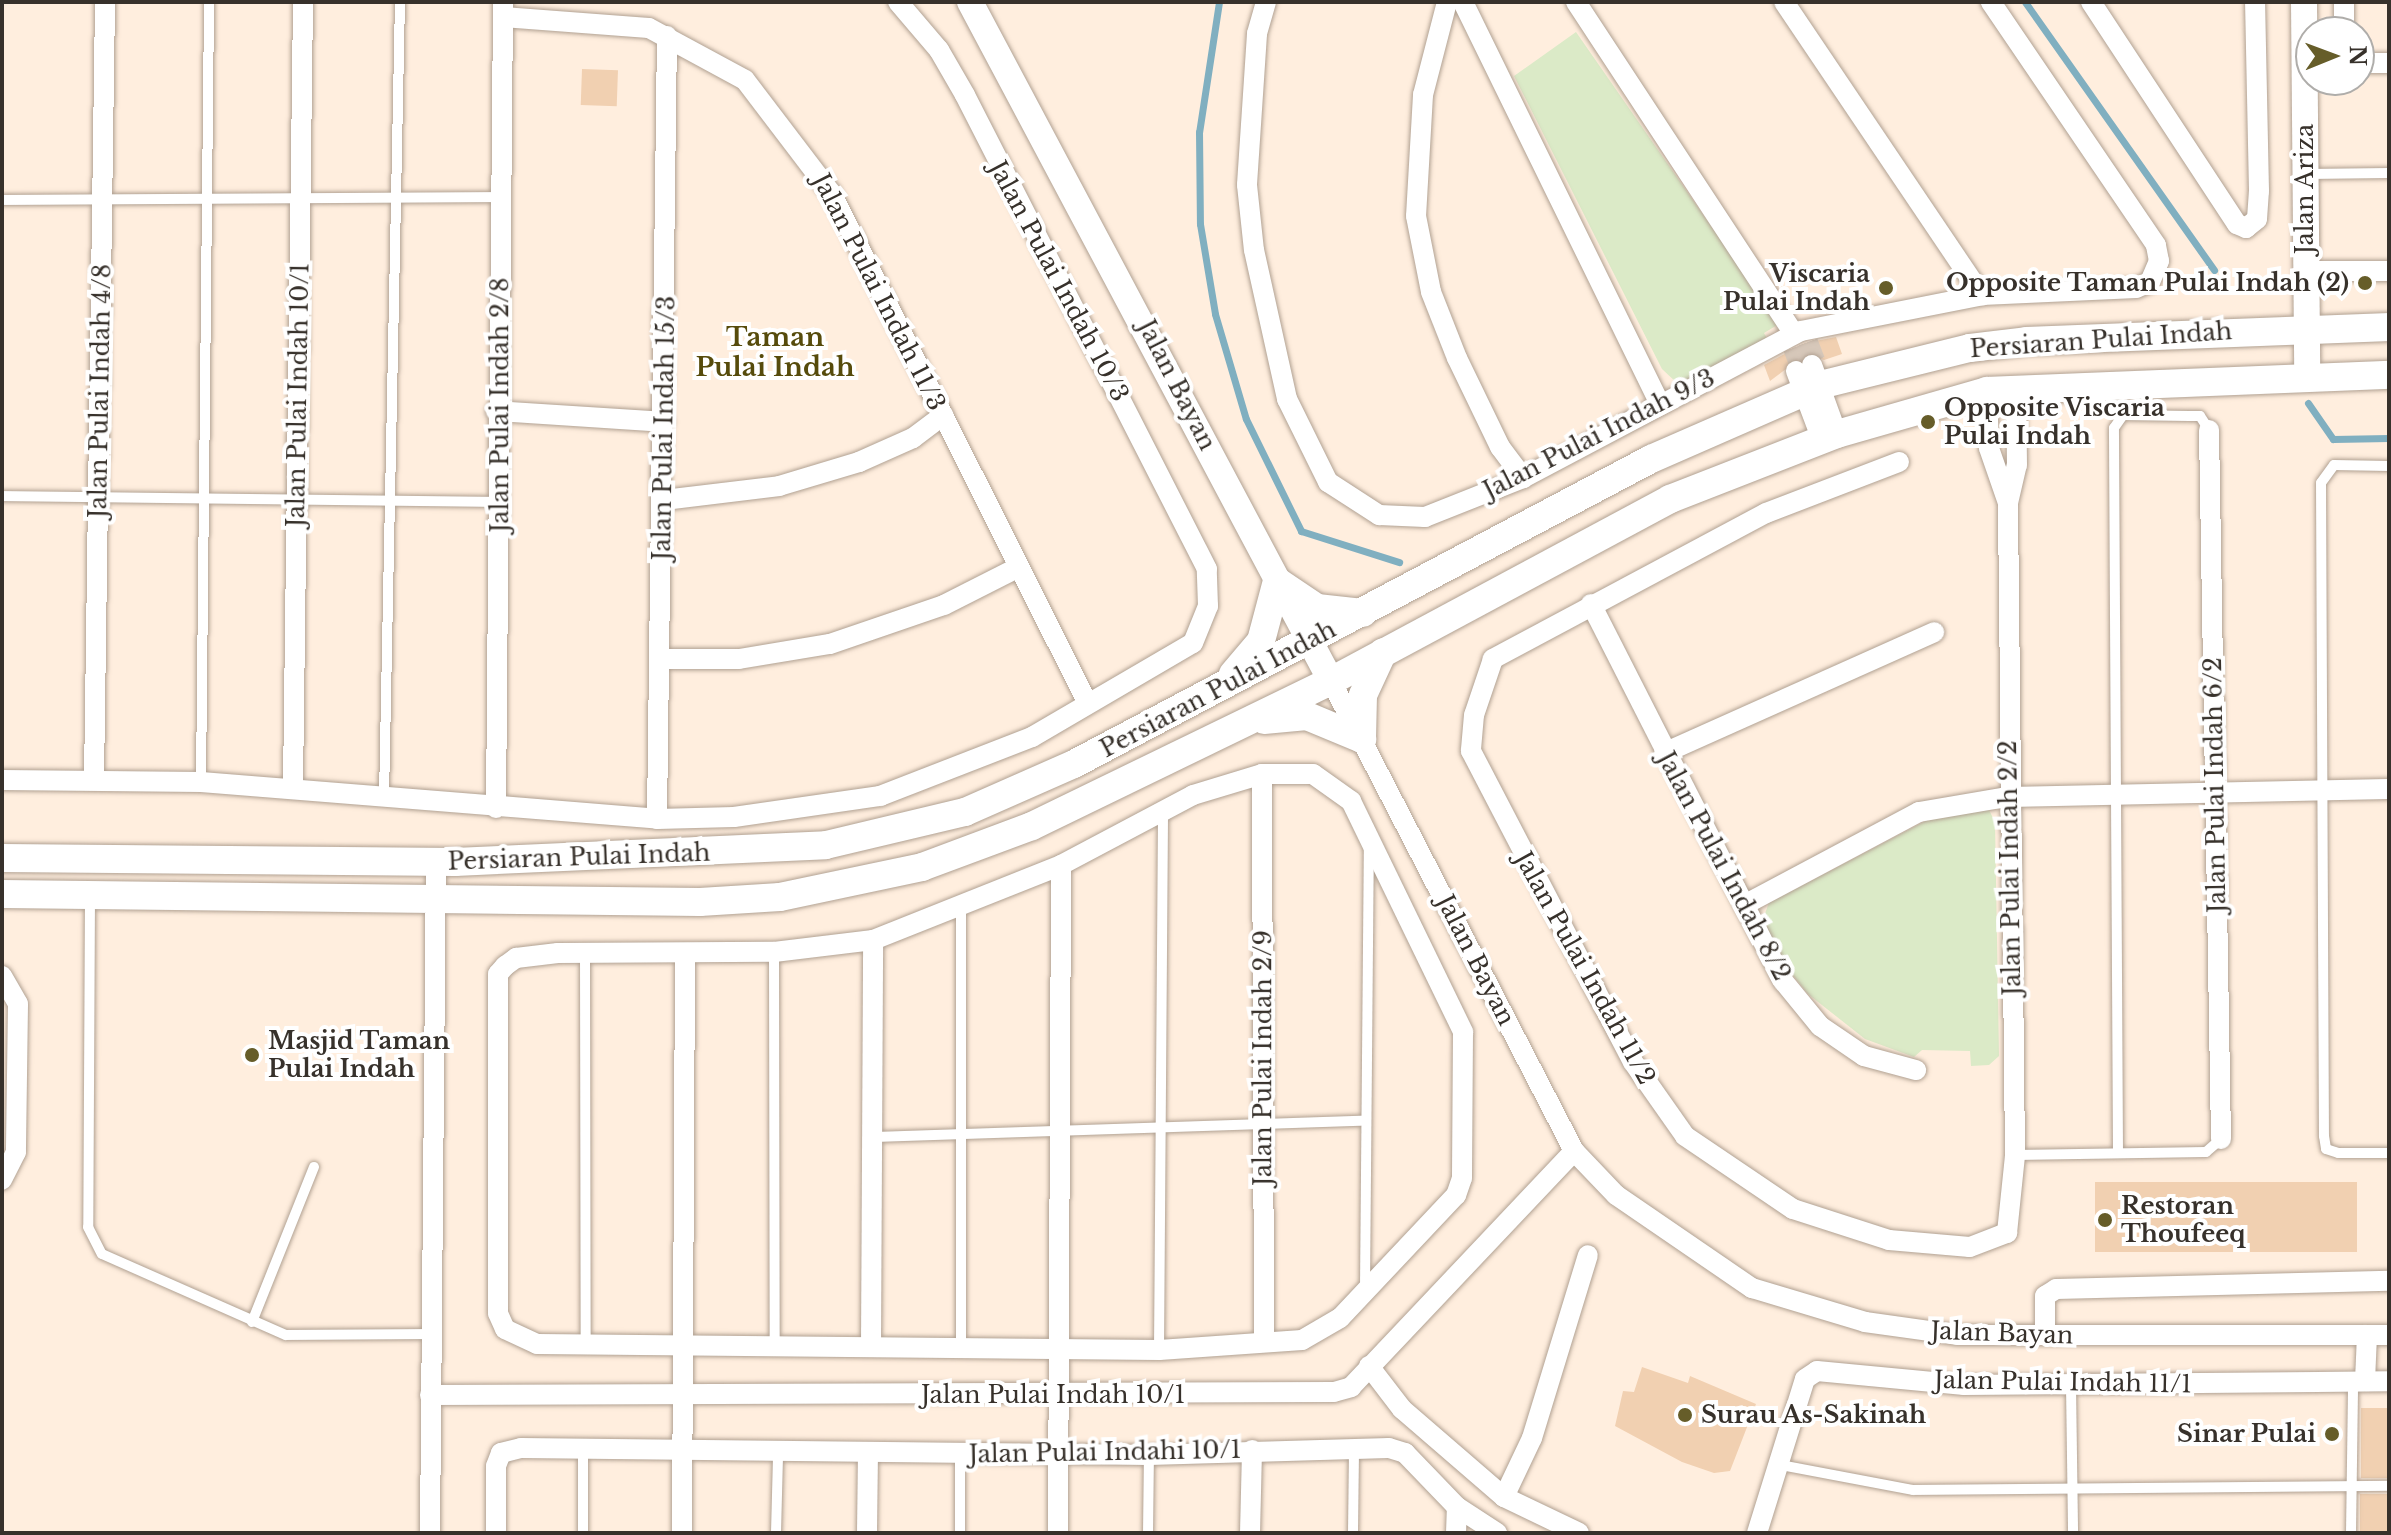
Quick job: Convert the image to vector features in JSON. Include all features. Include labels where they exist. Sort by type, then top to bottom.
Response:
[{"type":"main road","name":"Persiaran Pulai Indah","points":[[2,858],[436,862],[826,845],[965,812],[1312,641],[1809,376],[2027,341],[2306,326],[2389,327]]},
{"type":"main road","name":"Persiaran Pulai Indah","points":[[2,894],[700,902],[780,897],[922,867],[1032,826],[1232,725],[1331,681],[1670,499],[1830,437],[1987,391],[2389,375]]},
{"type":"main road","points":[[1211,693],[1261,641],[1277,581],[1317,608],[1363,613]]},
{"type":"main road","points":[[1232,725],[1307,716],[1362,739],[1363,695],[1383,652]]},
{"type":"street","name":"Jalan Pulai Indah 4/8","points":[[94,780],[105,2]]},
{"type":"street","name":"Jalan Pulai Indah 10/1","points":[[293,787],[303,2]]},
{"type":"street","name":"Jalan Pulai Indah 10/3","points":[[898,2],[939,50],[965,95],[1207,569],[1208,606],[1193,643],[1087,702]]},
{"type":"street","name":"Jalan Bayan","points":[[970,2],[1277,581],[1312,641],[1574,1151],[1616,1195],[1752,1288],[1865,1322],[1957,1335],[2389,1335]]},
{"type":"street","name":"Jalan Pulai Indah 9/3","points":[[1266,2],[1257,34],[1247,143],[1254,250],[1287,399],[1328,482],[1379,515],[1425,517],[1523,478],[1659,402],[1796,341],[1982,295],[2136,288],[2150,282],[2159,261],[2156,245],[1991,2]]},
{"type":"street","points":[[1447,2],[1423,95],[1416,216],[1431,292],[1457,358],[1500,447],[1523,478]]},
{"type":"street","points":[[1463,2],[1659,402]]},
{"type":"street","points":[[1576,2],[1796,341]]},
{"type":"street","points":[[2091,2],[2237,224],[2252,226],[2259,191],[2255,2]]},
{"type":"street","points":[[1794,6],[1982,295]]},
{"type":"street","name":"Jalan Pulai Indah 11/3","points":[[503,10],[615,22],[667,36],[745,80],[799,145],[832,194],[1087,702]]},
{"type":"street","name":"Jalan Pulai Indah 2/8","points":[[496,808],[496,411],[503,197],[503,10]]},
{"type":"street","name":"Jalan Pulai Indah 15/3","points":[[657,819],[664,500],[667,36]]},
{"type":"street","name":"Jalan Ariza","points":[[2307,96],[2304,174],[2307,376]]},
{"type":"street","points":[[2306,271],[2389,271]]},
{"type":"street","points":[[1809,376],[1830,437]]},
{"type":"street","name":"Jalan Pulai Indah 2/2","points":[[2007,1233],[2015,1155],[2007,797],[2008,503],[2017,465],[2016,388]]},
{"type":"street","name":"Jalan Pulai Indah 2/2","points":[[1987,391],[1989,448],[2008,503]]},
{"type":"street","points":[[496,411],[664,422]]},
{"type":"street","points":[[664,500],[779,486],[859,462],[913,438],[943,415]]},
{"type":"street","name":"Jalan Pulai Indah 6/2","points":[[2209,430],[2221,1139]]},
{"type":"street","name":"Jalan Pulai Indah 11/2","points":[[1899,462],[1766,513],[1493,659],[1474,715],[1471,751],[1633,1062],[1685,1136],[1793,1209],[1889,1240],[1970,1247],[2007,1233]]},
{"type":"street","points":[[661,659],[739,659],[830,644],[944,605],[1019,567]]},
{"type":"street","name":"Jalan Pulai Indah 8/2","points":[[1591,604],[1664,753],[1784,982],[1820,1026],[1864,1056],[1916,1070]]},
{"type":"street","points":[[1664,753],[1934,632]]},
{"type":"street","points":[[2,780],[201,782],[293,787],[496,808],[657,819],[734,817],[880,796],[1032,737],[1087,702]]},
{"type":"street","name":"Jalan Pulai Indah 10/1","points":[[1365,1293],[1302,1340],[1159,1350],[961,1349],[775,1343],[528,1343],[505,1329],[498,1313],[498,974],[516,958],[774,952],[873,940],[1061,865],[1163,816],[1193,795],[1262,774],[1313,774],[1351,801],[1370,838]]},
{"type":"street","name":"Jalan Pulai Indah 2/9","points":[[1262,774],[1264,1342]]},
{"type":"street","points":[[1744,905],[1919,812],[2007,797],[2389,789]]},
{"type":"street","points":[[1365,1293],[1443,1215],[1462,1178],[1460,1024],[1370,838]]},
{"type":"street","points":[[430,1533],[429,1334],[436,862]]},
{"type":"street","points":[[1058,1533],[1061,865]]},
{"type":"street","points":[[871,1346],[873,940]]},
{"type":"street","points":[[682,1533],[685,953]]},
{"type":"street","points":[[2,976],[18,1004],[16,1152],[2,1180]]},
{"type":"street","name":"Jalan Pulai Indah 10/1","points":[[430,1395],[682,1393],[1059,1397],[1334,1392],[1351,1387],[1574,1151]]},
{"type":"street","points":[[1504,1497],[1532,1438],[1588,1255]]},
{"type":"street","points":[[2045,1335],[2045,1296],[2056,1289],[2389,1281]]},
{"type":"street","points":[[2359,1381],[2367,1335]]},
{"type":"street","points":[[1369,1366],[1402,1409],[1504,1497],[1579,1533]]},
{"type":"street","name":"Jalan Pulai Indah 11/1","points":[[1757,1533],[1781,1465],[1805,1379],[1817,1371],[1964,1385],[2389,1381]]},
{"type":"street","name":"Jalan Pulai Indahi 10/1","points":[[496,1533],[501,1453],[583,1449],[868,1455],[1149,1455],[1354,1448],[1405,1453],[1457,1507],[1497,1533]]},
{"type":"street","points":[[1250,1533],[1252,1450]]},
{"type":"street","points":[[867,1533],[868,1455]]},
{"type":"street","points":[[1456,1533],[1457,1507]]},
{"type":"lane","points":[[201,782],[199,496],[209,2]]},
{"type":"lane","points":[[384,797],[400,2]]},
{"type":"lane","points":[[2304,174],[2389,173]]},
{"type":"lane","points":[[2,200],[102,197],[503,197]]},
{"type":"lane","points":[[2118,1153],[2113,793],[2114,422],[2123,415],[2200,416],[2209,430]]},
{"type":"lane","points":[[2389,466],[2334,465],[2321,483],[2326,1149],[2389,1153]]},
{"type":"lane","points":[[2,496],[498,502]]},
{"type":"lane","points":[[1159,1350],[1163,816]]},
{"type":"lane","points":[[1365,1293],[1363,1121],[1370,838]]},
{"type":"lane","points":[[90,896],[88,1227],[102,1254],[286,1335],[429,1334]]},
{"type":"lane","points":[[961,907],[961,1349]]},
{"type":"lane","points":[[774,952],[775,1343]]},
{"type":"lane","points":[[585,954],[586,1345]]},
{"type":"lane","points":[[872,1137],[1159,1125],[1363,1121]]},
{"type":"lane","points":[[2015,1155],[2206,1152],[2221,1139]]},
{"type":"lane","points":[[252,1322],[314,1167]]},
{"type":"lane","points":[[2351,1533],[2359,1381]]},
{"type":"lane","points":[[2071,1385],[2073,1533]]},
{"type":"lane","points":[[1353,1533],[1354,1448]]},
{"type":"lane","points":[[583,1449],[583,1533]]},
{"type":"lane","points":[[776,1533],[778,1454]]},
{"type":"lane","points":[[960,1455],[960,1533]]},
{"type":"lane","points":[[1148,1533],[1149,1455]]},
{"type":"lane","points":[[1781,1465],[1913,1490],[2389,1486]]},
{"type":"green space","points":[[1576,32],[1779,324],[1764,333],[1768,340],[1678,384],[1662,369],[1514,76]]},
{"type":"green space","points":[[1988,808],[1995,822],[1999,1056],[1989,1065],[1971,1066],[1970,1051],[1922,1050],[1914,1057],[1865,1039],[1808,994],[1787,968],[1770,939],[1764,916],[1769,903],[1931,818]]},
{"type":"building","points":[[582,69],[618,70],[617,106],[581,105]]},
{"type":"building","points":[[1836,337],[1842,354],[1824,360],[1807,353],[1770,381],[1764,365],[1805,343]]},
{"type":"building","points":[[2095,1182],[2357,1182],[2357,1252],[2095,1252]]},
{"type":"building","name":"Surau As-Sakinah","points":[[1642,1367],[1688,1383],[1690,1376],[1756,1404],[1730,1471],[1714,1473],[1682,1462],[1615,1426],[1623,1391],[1634,1392]]},
{"type":"building","points":[[2361,1408],[2389,1408],[2389,1478],[2361,1478]]},
{"type":"building","points":[[2360,1494],[2389,1494],[2389,1533],[2360,1533]]},
{"type":"waterway","points":[[1219,2],[1199,132],[1200,224],[1215,314],[1246,419],[1301,531],[1399,562]]},
{"type":"waterway","points":[[2025,2],[2214,270]]},
{"type":"waterway","points":[[2308,403],[2333,439],[2389,438]]},
{"type":"tunnel","points":[[1808,342],[1816,363]]},
{"type":"tunnel","points":[[1793,348],[1801,369]]},
{"type":"place","name":"Opposite Taman Pulai Indah (2)","points":[[2365,283]]},
{"type":"place","name":"Viscaria Pulai Indah","points":[[1886,288]]},
{"type":"place","name":"Opposite Viscaria Pulai Indah","points":[[1928,422]]},
{"type":"place","name":"Masjid Taman Pulai Indah","points":[[252,1055]]},
{"type":"place","name":"Restoran Thoufeeq","points":[[2105,1220]]},
{"type":"place","name":"Surau As-Sakinah","points":[[1685,1415]]},
{"type":"place","name":"Sinar Pulai","points":[[2332,1434]]},
{"type":"district","name":"Taman Pulai Indah","points":[[775,353]]}]
